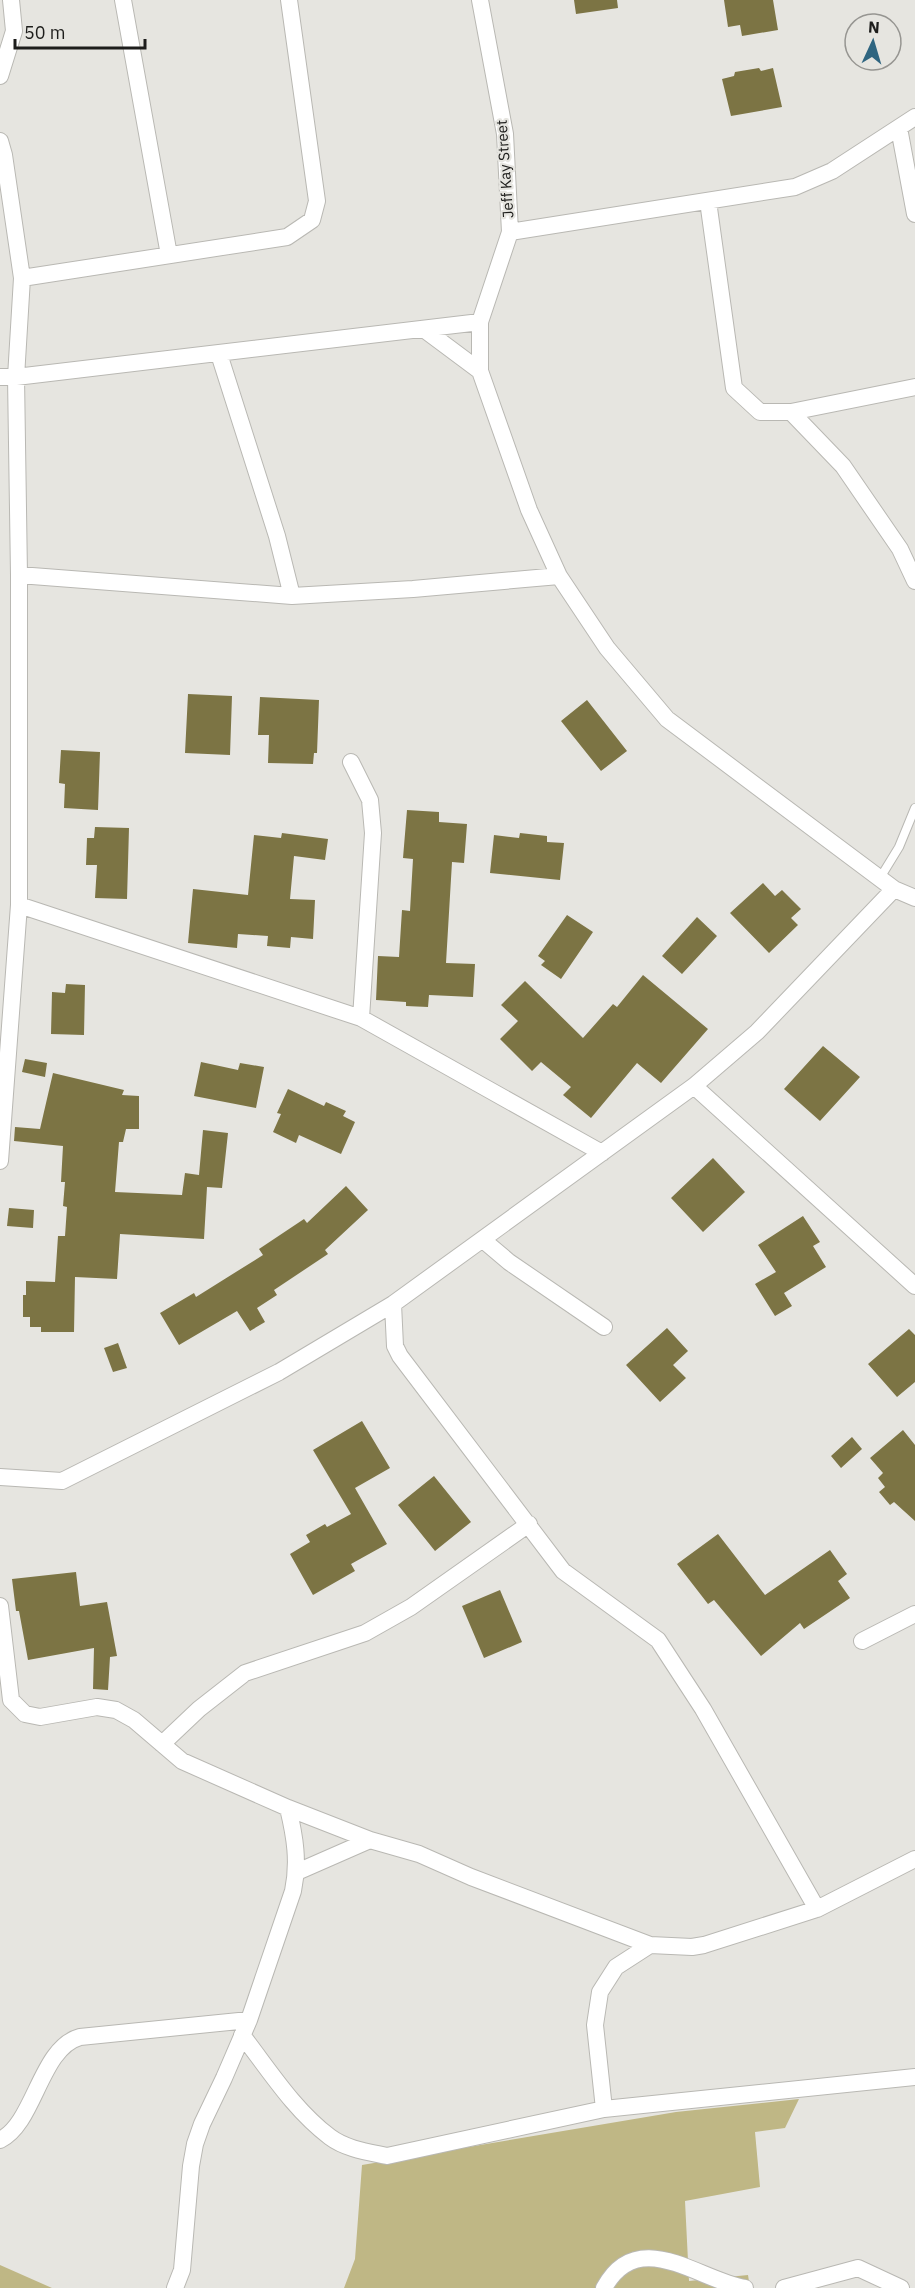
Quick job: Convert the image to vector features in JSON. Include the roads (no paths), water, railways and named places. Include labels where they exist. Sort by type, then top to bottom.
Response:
[{"type":"street","points":[[0,76],[14,31],[11,0]]},
{"type":"street","points":[[123,0],[170,255]]},
{"type":"street","points":[[22,278],[287,237],[312,219],[317,201],[289,0]]},
{"type":"street","name":"Jeff Kay Street","points":[[480,0],[505,134],[510,232],[480,322],[480,371]]},
{"type":"street","points":[[510,232],[795,187],[832,171],[915,117]]},
{"type":"street","points":[[899,128],[915,214]]},
{"type":"street","points":[[0,141],[22,278],[8,377],[19,575],[19,905],[6,995],[0,1161]]},
{"type":"street","points":[[708,201],[734,388],[760,412],[790,412],[915,387]]},
{"type":"street","points":[[8,377],[480,322]]},
{"type":"street","points":[[425,330],[480,371],[529,510],[559,576],[607,648],[667,719],[894,889],[915,898]]},
{"type":"street","points":[[219,354],[277,536],[292,596]]},
{"type":"street","points":[[790,412],[843,466],[900,549],[915,581]]},
{"type":"street","points":[[19,575],[292,596],[413,589],[559,576]]},
{"type":"street","points":[[351,762],[370,800],[373,833],[361,1018]]},
{"type":"street","points":[[0,1477],[62,1481],[279,1372],[393,1304],[694,1086],[757,1032],[894,889]]},
{"type":"street","points":[[19,905],[361,1018],[602,1153]]},
{"type":"street","points":[[694,1086],[915,1286]]},
{"type":"street","points":[[483,1240],[509,1262],[604,1328]]},
{"type":"street","points":[[393,1304],[395,1346],[400,1356],[563,1571],[658,1640],[703,1709],[817,1908]]},
{"type":"street","points":[[162,1744],[199,1709],[245,1673],[365,1633],[411,1607],[529,1524]]},
{"type":"street","points":[[0,1606],[11,1700],[25,1714],[40,1717],[97,1707],[116,1710],[134,1720],[182,1761],[288,1808],[370,1839],[419,1854],[471,1877],[650,1945],[692,1947],[704,1945],[817,1908],[915,1859]]},
{"type":"street","points":[[862,1641],[915,1614]]},
{"type":"street","points":[[175,2288],[182,2270],[195,2144],[245,2028],[293,1891],[297,1872],[296,1840],[288,1808]]},
{"type":"street","points":[[297,1872],[370,1839]]},
{"type":"street","points":[[604,2109],[595,2025],[600,1992],[616,1967],[650,1945]]},
{"type":"street","points":[[245,2028],[294,2103],[331,2138],[357,2150],[387,2156],[604,2109],[915,2077]]},
{"type":"street","points":[[0,2140],[9,2136],[16,2128],[39,2082],[67,2042],[80,2037],[245,2028]]},
{"type":"street","points":[[604,2288],[625,2263],[650,2258],[673,2262],[745,2288]]},
{"type":"street","points":[[784,2288],[858,2268],[901,2288]]},
{"type":"lane","points":[[879,878],[899,847],[915,808]]}]
